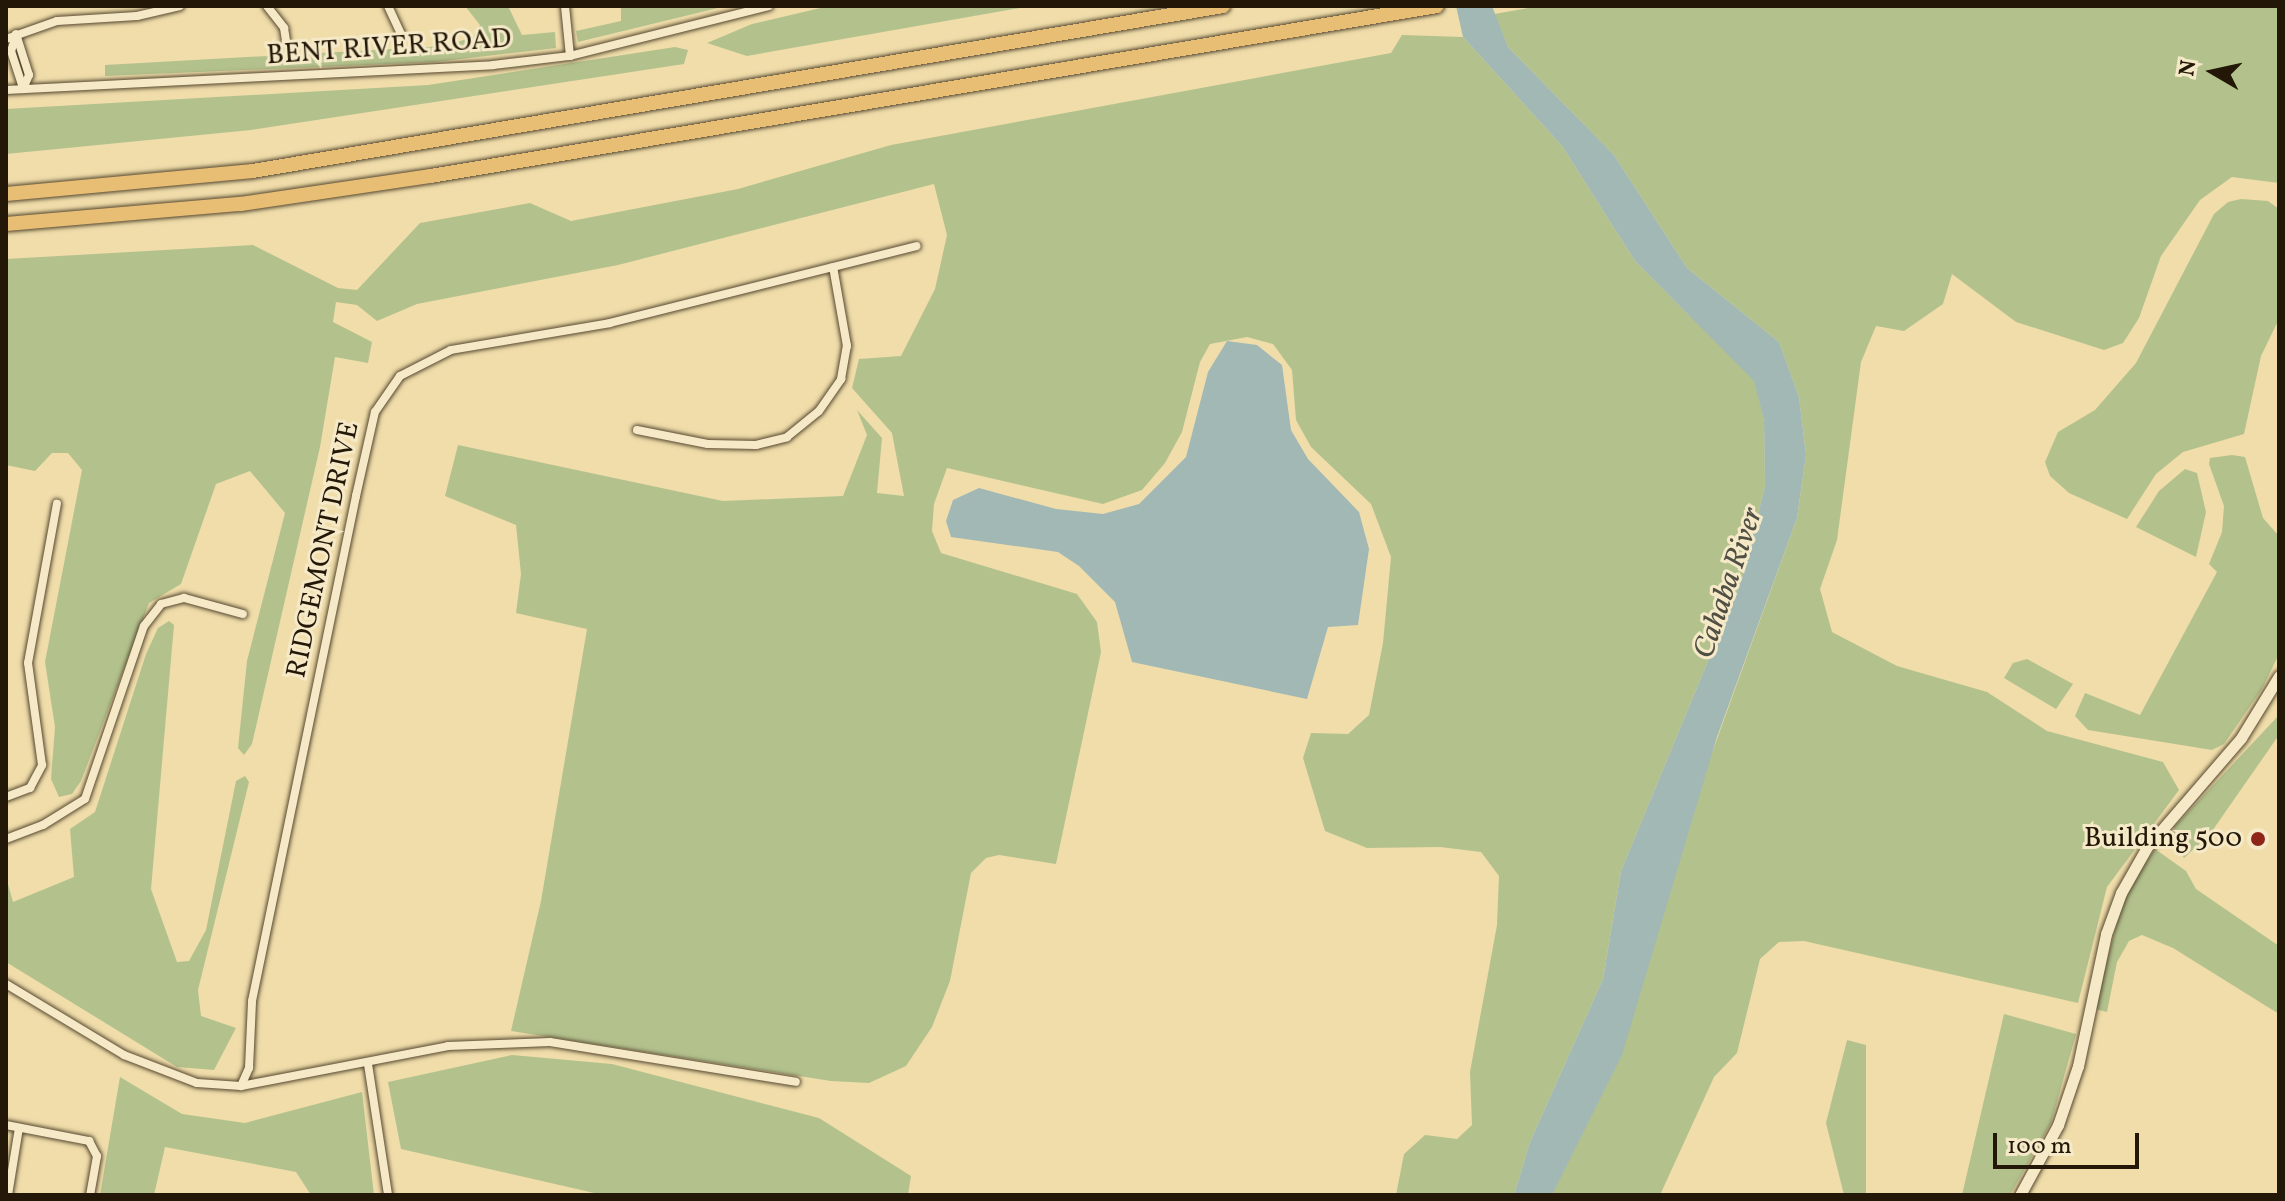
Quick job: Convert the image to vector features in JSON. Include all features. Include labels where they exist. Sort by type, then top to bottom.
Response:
[{"type":"highway","points":[[6,194],[253,171],[1223,6]]},
{"type":"highway","points":[[6,224],[241,204],[431,176],[1437,6]]},
{"type":"street","points":[[6,39],[57,21],[137,16],[180,6]]},
{"type":"street","points":[[267,6],[284,28],[286,41]]},
{"type":"street","points":[[388,6],[401,34]]},
{"type":"street","points":[[565,6],[570,56]]},
{"type":"street","name":"BENT RIVER ROAD","points":[[6,90],[411,72],[570,56],[769,6]]},
{"type":"street","points":[[16,34],[11,51],[23,89]]},
{"type":"street","points":[[16,34],[29,75],[23,89]]},
{"type":"street","name":"RIDGEMONT DRIVE","points":[[241,1086],[249,1068],[252,1001],[356,496],[375,412],[400,376],[451,350],[610,323],[916,246]]},
{"type":"street","points":[[637,430],[708,444],[756,445],[787,437],[819,411],[841,379],[847,346],[833,267]]},
{"type":"street","points":[[6,797],[30,788],[42,765],[28,663],[57,504]]},
{"type":"street","points":[[6,839],[43,825],[85,799],[144,626],[161,604],[194,599],[243,614]]},
{"type":"street","points":[[2020,1195],[2058,1125],[2078,1066],[2106,934],[2121,893],[2147,847],[2241,738],[2279,676]]},
{"type":"street","points":[[6,984],[147,1067],[197,1083],[241,1086],[368,1064],[448,1046],[550,1042],[796,1082]]},
{"type":"street","points":[[368,1064],[388,1195]]},
{"type":"street","points":[[6,1125],[89,1141],[97,1156],[90,1195]]},
{"type":"street","points":[[8,1195],[19,1128]]},
{"type":"green space","points":[[465,6],[508,6],[522,35],[555,32],[556,48],[435,62],[105,76],[105,65],[445,46],[473,37],[480,25]]},
{"type":"green space","points":[[621,6],[726,6],[578,42],[576,31],[621,21]]},
{"type":"green space","points":[[829,6],[1031,6],[747,56],[707,43],[752,24]]},
{"type":"green space","points":[[1540,6],[2279,6],[2279,183],[2232,177],[2200,200],[2161,256],[2139,318],[2123,343],[2104,350],[2016,322],[1952,274],[1943,304],[1904,331],[1876,326],[1861,362],[1837,540],[1820,589],[1832,632],[1897,666],[1987,692],[2047,731],[2163,762],[2179,790],[2107,887],[2078,1003],[1804,941],[1779,942],[1760,959],[1737,1053],[1714,1077],[1660,1195],[1552,1195],[1797,518],[1806,455],[1799,397],[1779,342],[1687,268],[1614,155],[1508,47],[1494,14]]},
{"type":"green space","points":[[1402,35],[1463,37],[1562,146],[1635,261],[1755,381],[1764,421],[1765,486],[1742,579],[1621,871],[1603,979],[1530,1142],[1514,1195],[1396,1195],[1404,1154],[1425,1135],[1457,1139],[1472,1125],[1470,1072],[1497,925],[1499,876],[1481,852],[1440,847],[1367,848],[1325,831],[1303,758],[1311,733],[1348,734],[1369,715],[1383,643],[1391,557],[1371,504],[1311,447],[1296,420],[1292,370],[1273,344],[1247,337],[1210,344],[1200,362],[1182,432],[1165,463],[1142,490],[1103,504],[947,468],[934,504],[932,531],[941,553],[1077,594],[1097,622],[1101,652],[1056,864],[999,855],[986,858],[971,873],[950,981],[932,1027],[906,1066],[869,1083],[831,1081],[511,1031],[541,901],[587,629],[516,613],[521,574],[516,525],[445,496],[458,445],[723,501],[843,496],[867,435],[857,410],[882,438],[877,493],[904,496],[892,433],[852,388],[859,359],[901,356],[935,289],[947,235],[934,184],[618,265],[417,304],[377,321],[357,305],[336,302],[333,322],[372,342],[368,363],[335,357],[320,447],[252,744],[244,755],[238,748],[247,661],[285,513],[250,471],[216,484],[181,584],[149,603],[81,781],[72,794],[59,797],[51,779],[55,727],[45,662],[82,470],[68,453],[52,453],[35,471],[6,465],[6,259],[253,245],[338,288],[357,290],[420,223],[530,203],[571,221],[738,189],[891,145],[1391,53]]},
{"type":"green space","points":[[675,47],[688,50],[684,64],[251,130],[6,154],[6,109],[428,85]]},
{"type":"green space","points":[[2241,199],[2268,201],[2279,209],[2279,319],[2261,356],[2244,434],[2183,452],[2156,474],[2127,519],[2069,493],[2050,476],[2045,462],[2058,432],[2095,410],[2136,363],[2214,214],[2228,202]]},
{"type":"green space","points":[[2245,457],[2263,518],[2279,536],[2279,654],[2262,689],[2224,744],[2212,750],[2088,730],[2075,716],[2085,693],[2140,715],[2217,572],[2209,564],[2222,532],[2224,506],[2209,464],[2210,458]]},
{"type":"green space","points":[[2185,469],[2197,473],[2206,512],[2196,557],[2136,527],[2159,491]]},
{"type":"green space","points":[[169,621],[174,625],[151,889],[177,962],[189,961],[206,930],[236,781],[245,776],[249,782],[198,990],[201,1016],[236,1028],[214,1070],[177,1067],[6,962],[6,877],[13,902],[74,877],[70,829],[95,812],[146,654],[158,628]]},
{"type":"green space","points":[[2027,659],[2073,684],[2056,709],[2004,678],[2013,663]]},
{"type":"green space","points":[[2279,715],[2279,735],[2210,834],[2184,858],[2171,837],[2175,826]]},
{"type":"green space","points":[[2155,849],[2186,871],[2196,889],[2279,946],[2279,1014],[2173,948],[2142,935],[2129,941],[2117,962],[2107,1012],[2095,1009],[2124,894]]},
{"type":"green space","points":[[2004,1014],[2076,1034],[2051,1123],[2010,1195],[1962,1195]]},
{"type":"green space","points":[[1847,1040],[1866,1045],[1866,1195],[1844,1195],[1826,1123]]},
{"type":"green space","points":[[512,1055],[612,1064],[819,1118],[911,1176],[908,1195],[603,1195],[401,1149],[388,1082]]},
{"type":"green space","points":[[120,1077],[182,1114],[245,1123],[362,1092],[374,1195],[311,1195],[296,1172],[165,1147],[154,1195],[100,1195]]},
{"type":"water","points":[[1456,6],[1492,6],[1508,47],[1614,155],[1687,268],[1779,342],[1799,397],[1806,455],[1797,518],[1717,737],[1622,1055],[1552,1195],[1514,1195],[1530,1142],[1603,979],[1621,871],[1742,579],[1765,486],[1764,421],[1754,381],[1635,261],[1562,146],[1463,37]]},
{"type":"water","points":[[1227,341],[1257,345],[1282,365],[1291,430],[1308,459],[1359,512],[1369,549],[1358,625],[1328,627],[1307,699],[1132,662],[1115,602],[1079,566],[1058,552],[951,537],[946,521],[953,500],[979,488],[1056,509],[1103,514],[1139,504],[1186,457],[1208,372]]},
{"type":"place","name":"Building 500","points":[[2258,839]]},
{"type":"water label","name":"Cahaba River","points":[[1729,583]]}]
